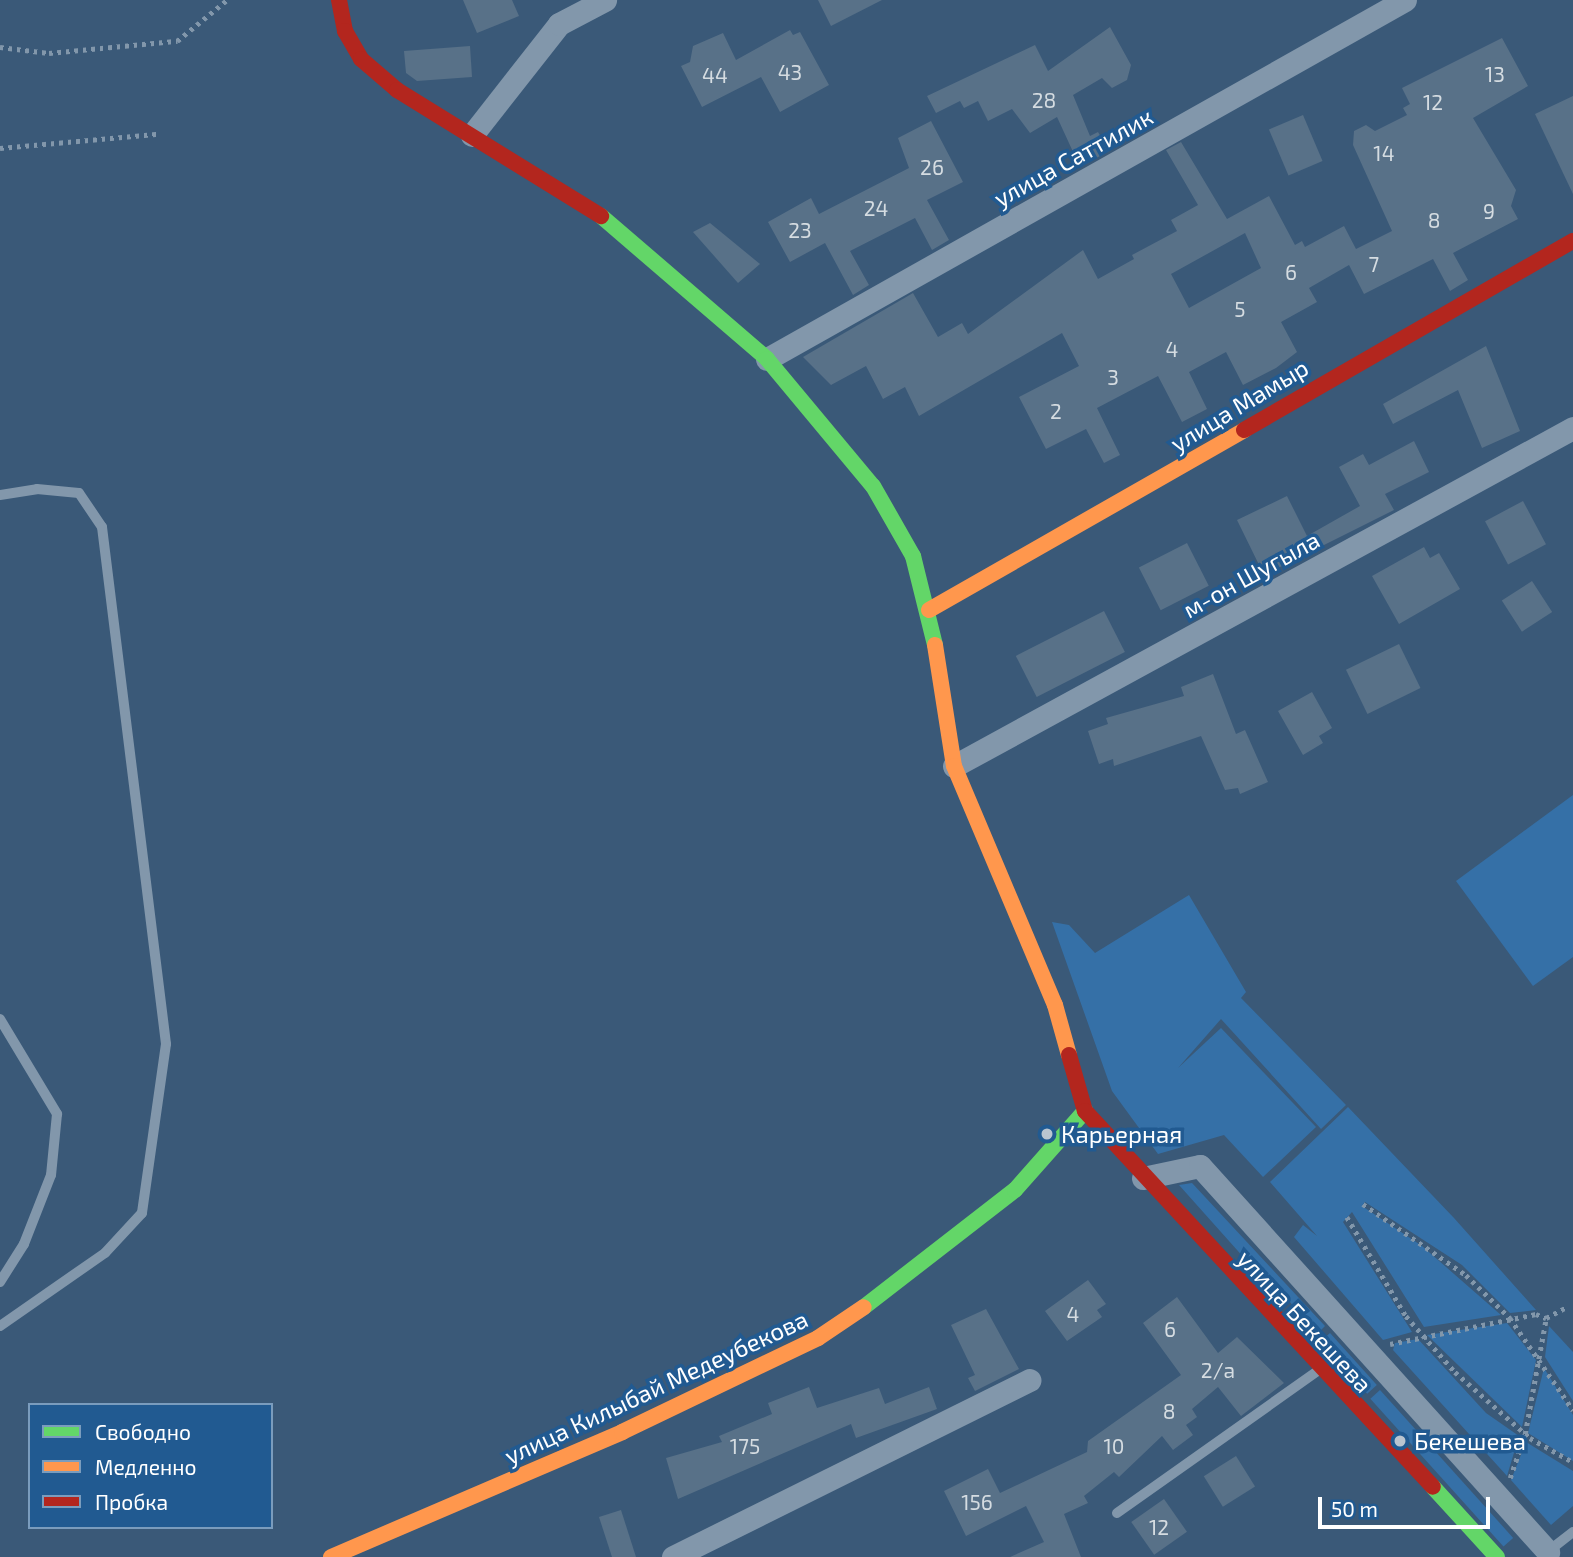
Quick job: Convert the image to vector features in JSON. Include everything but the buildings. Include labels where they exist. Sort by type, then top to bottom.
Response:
[{"type":"main road","points":[[339,0],[345,31],[362,59],[397,90],[556,183],[647,249],[767,359],[890,510],[929,610],[954,766],[1055,1005],[1085,1111]]},
{"type":"main road","name":"улица Мамыр","points":[[929,610],[1573,241]]},
{"type":"main road","name":"улица Бекешева","points":[[1085,1111],[1319,1370],[1497,1557]]},
{"type":"main road","name":"улица Килыбай Медеубекова","points":[[331,1557],[622,1432],[818,1338],[913,1274],[1015,1190],[1085,1111]]},
{"type":"street","points":[[472,135],[545,39],[605,0]]},
{"type":"street","name":"улица Саттилик","points":[[767,359],[1405,0]]},
{"type":"street","name":"м-он Шугыла","points":[[954,766],[1573,428]]},
{"type":"street","points":[[1143,1178],[1200,1166],[1545,1554]]},
{"type":"street","points":[[673,1557],[1030,1380]]},
{"type":"lane","points":[[0,495],[37,489],[79,493],[102,527],[166,1044],[142,1213],[105,1252],[0,1326]]},
{"type":"lane","points":[[0,1020],[57,1114],[51,1174],[24,1244],[0,1282]]},
{"type":"lane","points":[[1117,1513],[1319,1370]]},
{"type":"lane","points":[[1545,1554],[1573,1532]]},
{"type":"path","points":[[0,47],[48,52],[177,41],[227,0]]},
{"type":"path","points":[[0,148],[158,134]]},
{"type":"path","points":[[1363,1204],[1466,1275],[1510,1318],[1541,1358],[1573,1410]]},
{"type":"path","points":[[1347,1217],[1422,1334],[1525,1434],[1573,1462]]},
{"type":"path","points":[[1389,1345],[1422,1334],[1510,1318],[1546,1318],[1565,1308]]},
{"type":"path","points":[[1509,1480],[1525,1434],[1541,1358],[1546,1318]]},
{"type":"shaded area","points":[[1573,795],[1573,957],[1533,986],[1456,881]]},
{"type":"shaded area","points":[[1189,895],[1246,992],[1241,998],[1346,1105],[1321,1129],[1221,1019],[1178,1068],[1221,1028],[1316,1127],[1263,1177],[1224,1135],[1158,1154],[1112,1091],[1052,922],[1069,925],[1095,953]]},
{"type":"shaded area","points":[[1348,1107],[1454,1218],[1536,1310],[1510,1313],[1462,1265],[1365,1202],[1362,1206],[1422,1246],[1501,1315],[1424,1327],[1352,1212],[1343,1222],[1412,1332],[1383,1340],[1294,1237],[1303,1225],[1317,1236],[1270,1182]]},
{"type":"shaded area","points":[[1192,1183],[1325,1326],[1315,1336],[1279,1287],[1258,1265],[1254,1269],[1179,1185]]},
{"type":"shaded area","points":[[1507,1323],[1536,1360],[1522,1427],[1427,1335]]},
{"type":"shaded area","points":[[1549,1326],[1573,1352],[1573,1401],[1545,1357]]},
{"type":"shaded area","points":[[1330,1333],[1377,1385],[1367,1394],[1320,1342]]},
{"type":"shaded area","points":[[1418,1339],[1486,1413],[1519,1436],[1507,1476],[1393,1350],[1395,1343]]},
{"type":"shaded area","points":[[1544,1368],[1573,1415],[1573,1461],[1528,1433]]},
{"type":"shaded area","points":[[1380,1390],[1513,1538],[1503,1547],[1370,1399]]},
{"type":"shaded area","points":[[1526,1442],[1573,1471],[1573,1506],[1551,1525],[1511,1480]]},
{"type":"traffic: fast","points":[[601,216],[767,359],[873,486],[913,556],[935,645]]},
{"type":"traffic: fast","points":[[864,1307],[1015,1190],[1085,1111]]},
{"type":"traffic: fast","points":[[1433,1487],[1497,1557]]},
{"type":"traffic: slow","points":[[929,610],[1244,430]]},
{"type":"traffic: slow","points":[[935,645],[954,766],[1055,1005],[1069,1055]]},
{"type":"traffic: slow","points":[[331,1557],[622,1432],[818,1338],[864,1307]]},
{"type":"traffic: jam","points":[[339,0],[345,31],[361,59],[397,90],[601,216]]},
{"type":"traffic: jam","points":[[1244,430],[1573,241]]},
{"type":"traffic: jam","points":[[1069,1055],[1085,1111],[1433,1487]]},
{"type":"place","name":"Карьерная","points":[[1047,1134]]},
{"type":"place","name":"Бекешева","points":[[1400,1441]]}]
